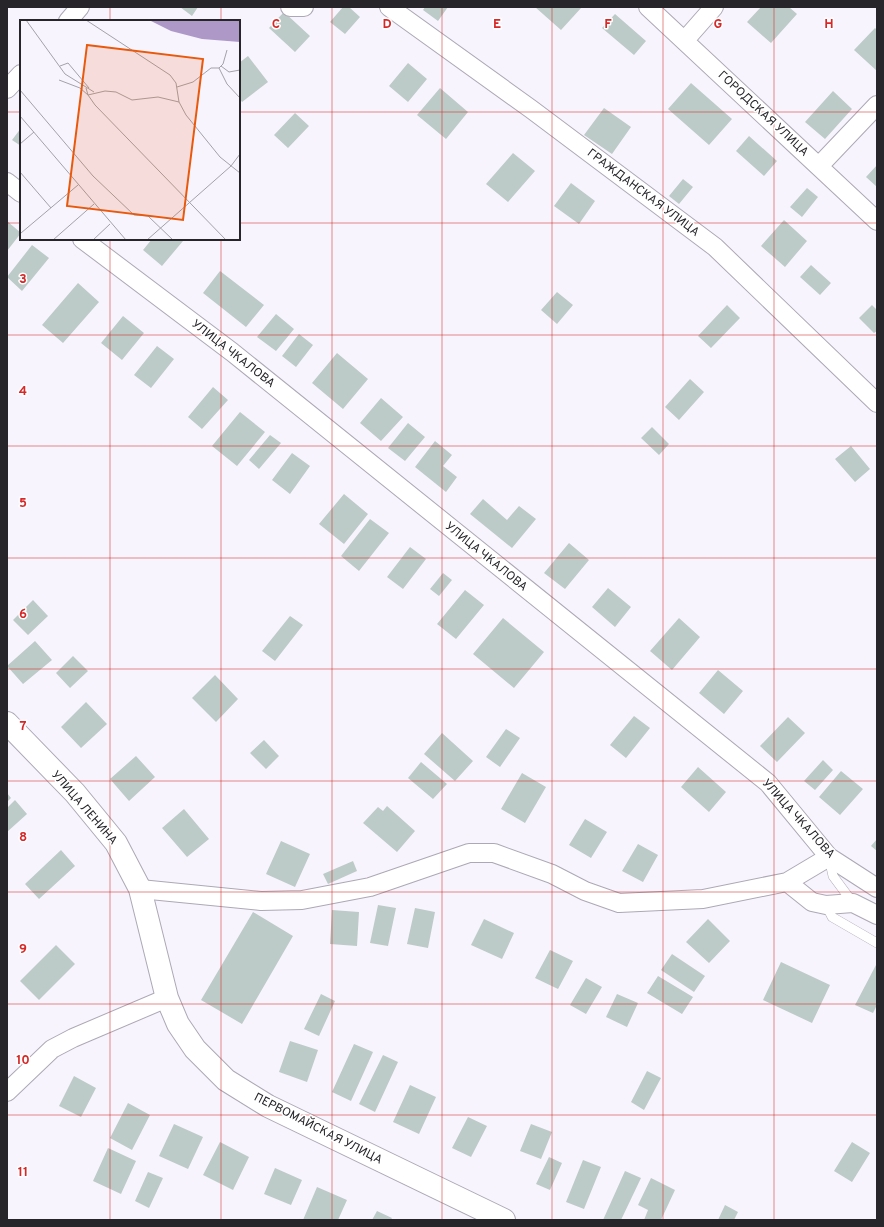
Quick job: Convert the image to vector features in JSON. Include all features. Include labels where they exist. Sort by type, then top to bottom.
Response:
[{"type":"main road","name":"УЛИЦА ЛЕНИНА","points":[[7,723],[75,794],[116,843],[140,889],[167,998]]},
{"type":"main road","name":"ПЕРВОМАЙСКАЯ УЛИЦА","points":[[167,998],[178,1024],[195,1049],[226,1080],[268,1106],[504,1220]]},
{"type":"street","points":[[69,20],[80,7]]},
{"type":"street","points":[[290,7],[304,7]]},
{"type":"street","name":"ГРАЖДАНСКАЯ УЛИЦА","points":[[389,7],[531,109],[715,247],[820,350],[877,402]]},
{"type":"street","name":"ГОРОДСКАЯ УЛИЦА","points":[[648,7],[877,221]]},
{"type":"street","points":[[685,40],[714,7]]},
{"type":"street","points":[[7,89],[20,75]]},
{"type":"street","points":[[819,166],[877,105]]},
{"type":"street","points":[[7,182],[20,192]]},
{"type":"street","name":"УЛИЦА ЧКАЛОВА","points":[[83,240],[232,352],[768,783],[828,857],[877,888]]},
{"type":"street","points":[[140,889],[261,901],[302,900],[370,887],[468,853],[494,853],[552,874],[585,892],[619,903],[703,899],[787,882],[828,857]]},
{"type":"street","points":[[787,882],[812,902],[826,905],[853,903],[877,915]]},
{"type":"street","points":[[7,1092],[52,1049],[73,1038],[167,998]]},
{"type":"lane","points":[[828,857],[834,876],[853,903]]},
{"type":"lane","points":[[826,905],[832,917],[877,943]]},
{"type":"building","points":[[180,7],[198,7],[192,16]]},
{"type":"building","points":[[343,7],[349,7],[360,17],[345,34],[330,22]]},
{"type":"building","points":[[425,7],[448,7],[438,21],[423,10]]},
{"type":"building","points":[[535,7],[582,7],[561,30]]},
{"type":"building","points":[[761,7],[789,7],[797,14],[771,43],[747,22]]},
{"type":"building","points":[[284,12],[310,36],[295,52],[269,28]]},
{"type":"building","points":[[615,14],[646,41],[634,55],[602,28]]},
{"type":"building","points":[[875,28],[877,30],[877,71],[854,50]]},
{"type":"building","points":[[248,56],[268,82],[242,102],[240,99],[240,62]]},
{"type":"building","points":[[408,63],[427,79],[408,102],[389,86]]},
{"type":"building","points":[[691,83],[732,119],[709,145],[668,109]]},
{"type":"building","points":[[440,88],[468,112],[446,139],[417,115]]},
{"type":"building","points":[[833,91],[852,109],[825,139],[805,122]]},
{"type":"building","points":[[604,108],[631,127],[612,154],[584,135]]},
{"type":"building","points":[[295,113],[309,126],[288,148],[274,135]]},
{"type":"building","points":[[20,129],[20,145],[12,140]]},
{"type":"building","points":[[749,136],[777,161],[764,176],[736,151]]},
{"type":"building","points":[[513,153],[535,171],[508,202],[486,184]]},
{"type":"building","points":[[877,165],[877,187],[866,177]]},
{"type":"building","points":[[683,179],[693,187],[679,204],[669,196]]},
{"type":"building","points":[[571,183],[595,201],[579,224],[554,206]]},
{"type":"building","points":[[807,188],[818,197],[802,217],[790,207]]},
{"type":"building","points":[[784,220],[807,241],[785,267],[761,246]]},
{"type":"building","points":[[7,221],[20,232],[20,234],[7,251]]},
{"type":"building","points":[[151,240],[183,241],[162,266],[143,250]]},
{"type":"building","points":[[32,245],[49,258],[22,291],[7,277]]},
{"type":"building","points":[[811,265],[831,283],[820,295],[800,277]]},
{"type":"building","points":[[220,271],[264,305],[246,327],[203,293]]},
{"type":"building","points":[[78,283],[99,302],[63,343],[42,325]]},
{"type":"building","points":[[557,292],[573,305],[557,324],[541,310]]},
{"type":"building","points":[[727,305],[740,318],[711,348],[698,336]]},
{"type":"building","points":[[872,305],[877,310],[877,331],[874,333],[859,318]]},
{"type":"building","points":[[276,314],[294,329],[276,351],[257,337]]},
{"type":"building","points":[[123,316],[144,333],[122,360],[101,343]]},
{"type":"building","points":[[299,334],[313,345],[296,367],[282,356]]},
{"type":"building","points":[[157,346],[174,359],[151,388],[134,375]]},
{"type":"building","points":[[337,353],[368,379],[343,409],[312,383]]},
{"type":"building","points":[[690,379],[704,392],[679,420],[665,407]]},
{"type":"building","points":[[213,387],[228,400],[202,429],[188,417]]},
{"type":"building","points":[[381,398],[403,417],[381,441],[360,423]]},
{"type":"building","points":[[240,412],[265,432],[237,466],[212,446]]},
{"type":"building","points":[[408,423],[425,437],[405,461],[388,448]]},
{"type":"building","points":[[652,427],[669,444],[659,455],[641,438]]},
{"type":"building","points":[[270,435],[281,443],[259,469],[249,460]]},
{"type":"building","points":[[435,441],[452,455],[443,466],[457,477],[446,492],[415,467]]},
{"type":"building","points":[[851,446],[870,469],[855,482],[835,459]]},
{"type":"building","points":[[292,453],[310,466],[290,494],[272,480]]},
{"type":"building","points":[[344,494],[368,514],[344,544],[319,524]]},
{"type":"building","points":[[483,499],[507,520],[519,506],[536,519],[512,548],[470,514]]},
{"type":"building","points":[[370,519],[389,533],[359,571],[341,556]]},
{"type":"building","points":[[569,543],[589,560],[565,589],[544,573]]},
{"type":"building","points":[[410,547],[426,559],[403,589],[387,577]]},
{"type":"building","points":[[443,573],[452,580],[439,596],[430,589]]},
{"type":"building","points":[[608,588],[631,607],[615,627],[592,607]]},
{"type":"building","points":[[465,590],[484,605],[456,639],[437,624]]},
{"type":"building","points":[[33,600],[48,616],[28,635],[13,620]]},
{"type":"building","points":[[290,616],[303,625],[275,661],[262,651]]},
{"type":"building","points":[[503,618],[544,652],[514,688],[473,654]]},
{"type":"building","points":[[679,618],[700,637],[672,670],[650,651]]},
{"type":"building","points":[[35,641],[52,660],[23,684],[7,666]]},
{"type":"building","points":[[73,656],[88,671],[70,688],[56,673]]},
{"type":"building","points":[[718,670],[743,691],[724,714],[699,693]]},
{"type":"building","points":[[215,675],[238,699],[216,722],[192,698]]},
{"type":"building","points":[[86,702],[107,724],[81,748],[61,727]]},
{"type":"building","points":[[634,716],[650,728],[626,758],[610,745]]},
{"type":"building","points":[[788,717],[805,733],[777,762],[760,746]]},
{"type":"building","points":[[506,729],[520,738],[500,767],[486,757]]},
{"type":"building","points":[[442,733],[473,761],[455,781],[424,754]]},
{"type":"building","points":[[264,740],[279,756],[266,769],[250,753]]},
{"type":"building","points":[[136,756],[155,777],[129,801],[110,779]]},
{"type":"building","points":[[823,760],[833,770],[815,790],[804,781]]},
{"type":"building","points":[[421,762],[447,784],[433,799],[408,778]]},
{"type":"building","points":[[698,767],[726,792],[709,812],[681,787]]},
{"type":"building","points":[[841,771],[863,789],[840,815],[819,797]]},
{"type":"building","points":[[522,773],[546,787],[525,823],[501,809]]},
{"type":"building","points":[[7,793],[11,798],[7,802]]},
{"type":"building","points":[[15,800],[27,814],[7,832],[7,808]]},
{"type":"building","points":[[387,806],[415,831],[397,852],[363,823],[378,807],[383,811]]},
{"type":"building","points":[[184,809],[209,839],[187,857],[162,828]]},
{"type":"building","points":[[585,819],[607,832],[591,858],[569,845]]},
{"type":"building","points":[[877,839],[877,851],[871,846]]},
{"type":"building","points":[[281,841],[310,854],[295,887],[266,874]]},
{"type":"building","points":[[638,844],[658,855],[643,882],[622,871]]},
{"type":"building","points":[[61,850],[75,866],[39,899],[25,884]]},
{"type":"building","points":[[353,861],[357,871],[328,884],[323,874]]},
{"type":"building","points":[[378,905],[396,908],[388,946],[370,943]]},
{"type":"building","points":[[415,908],[435,912],[428,948],[407,944]]},
{"type":"building","points":[[332,910],[359,912],[357,946],[330,944]]},
{"type":"building","points":[[253,912],[293,936],[242,1024],[201,1000]]},
{"type":"building","points":[[484,919],[514,933],[502,959],[471,945]]},
{"type":"building","points":[[708,919],[730,941],[709,963],[686,942]]},
{"type":"building","points":[[56,945],[75,964],[39,1000],[20,981]]},
{"type":"building","points":[[550,950],[573,961],[558,989],[535,978]]},
{"type":"building","points":[[672,954],[705,976],[694,992],[661,970]]},
{"type":"building","points":[[781,962],[830,985],[812,1023],[763,1000]]},
{"type":"building","points":[[876,965],[877,1005],[873,1013],[855,1005]]},
{"type":"building","points":[[658,976],[693,997],[682,1014],[647,993]]},
{"type":"building","points":[[586,978],[602,987],[586,1014],[570,1005]]},
{"type":"building","points":[[321,994],[335,1001],[319,1036],[304,1029]]},
{"type":"building","points":[[617,994],[638,1003],[627,1027],[606,1017]]},
{"type":"building","points":[[290,1041],[318,1050],[307,1082],[279,1072]]},
{"type":"building","points":[[354,1044],[373,1052],[351,1101],[332,1092]]},
{"type":"building","points":[[383,1055],[398,1062],[375,1112],[359,1104]]},
{"type":"building","points":[[647,1071],[661,1078],[644,1110],[631,1102]]},
{"type":"building","points":[[74,1076],[96,1088],[81,1117],[59,1106]]},
{"type":"building","points":[[410,1085],[436,1097],[419,1134],[393,1122]]},
{"type":"building","points":[[128,1103],[150,1115],[132,1150],[110,1138]]},
{"type":"building","points":[[468,1117],[487,1126],[471,1157],[452,1148]]},
{"type":"building","points":[[174,1124],[203,1137],[188,1169],[159,1156]]},
{"type":"building","points":[[531,1124],[552,1132],[541,1159],[520,1151]]},
{"type":"building","points":[[220,1142],[249,1157],[233,1190],[203,1175]]},
{"type":"building","points":[[852,1142],[870,1153],[852,1182],[834,1171]]},
{"type":"building","points":[[108,1148],[136,1161],[121,1194],[93,1181]]},
{"type":"building","points":[[549,1157],[562,1163],[550,1190],[536,1184]]},
{"type":"building","points":[[583,1160],[601,1167],[584,1209],[566,1202]]},
{"type":"building","points":[[275,1168],[302,1180],[291,1205],[264,1194]]},
{"type":"building","points":[[625,1171],[641,1178],[621,1220],[603,1220]]},
{"type":"building","points":[[148,1172],[163,1178],[149,1208],[135,1201]]},
{"type":"building","points":[[651,1178],[675,1190],[661,1220],[644,1220],[648,1210],[638,1205]]},
{"type":"building","points":[[317,1187],[347,1200],[338,1220],[303,1220]]},
{"type":"building","points":[[725,1205],[738,1212],[734,1220],[718,1220]]},
{"type":"building","points":[[377,1211],[392,1218],[391,1220],[372,1220]]}]
